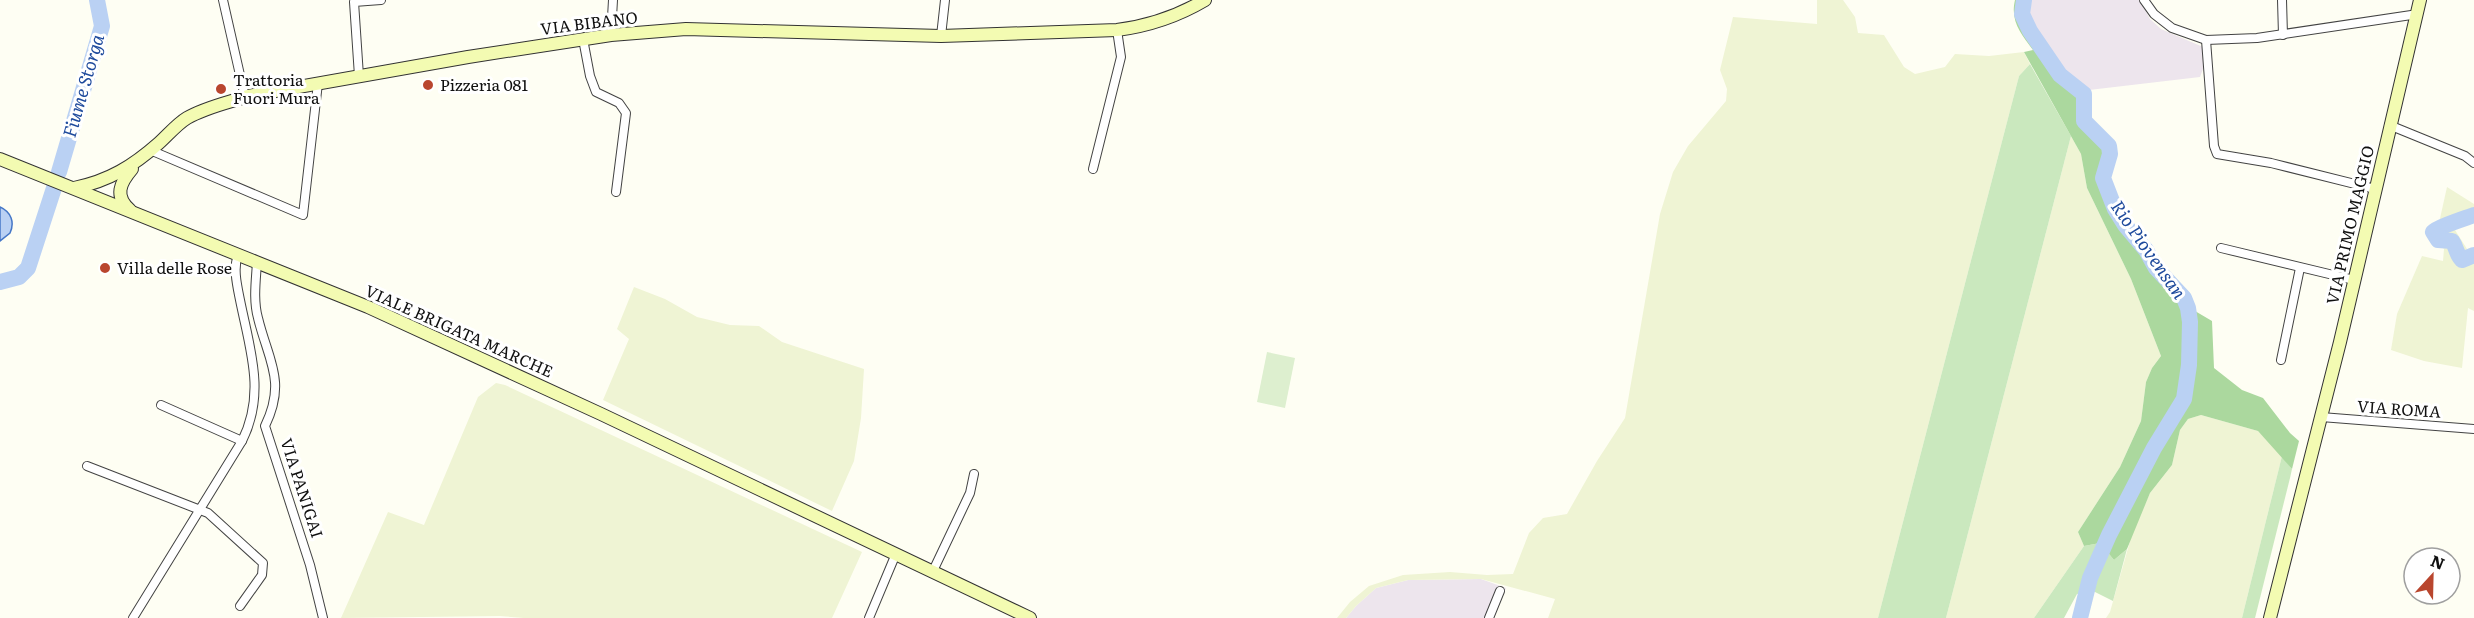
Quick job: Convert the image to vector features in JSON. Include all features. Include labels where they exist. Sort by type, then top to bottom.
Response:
[{"type":"street","points":[[223,0],[245,97]]},
{"type":"street","points":[[359,76],[354,2],[381,0]]},
{"type":"street","points":[[611,35],[613,0]]},
{"type":"street","points":[[941,36],[945,0]]},
{"type":"street","name":"VIA BIBANO","points":[[74,188],[103,182],[121,173],[185,119],[215,105],[245,97],[359,76],[583,39],[686,29],[941,36],[1117,30],[1139,27],[1157,21],[1205,0]]},
{"type":"street","points":[[2144,0],[2154,14],[2172,28],[2206,40],[2223,41],[2418,14]]},
{"type":"street","points":[[2282,0],[2283,34]]},
{"type":"street","name":"VIA PRIMO MAGGIO","points":[[2270,618],[2321,417],[2420,0]]},
{"type":"street","points":[[1093,169],[1121,57],[1117,30]]},
{"type":"street","points":[[583,39],[590,76],[596,92],[619,103],[626,113],[616,192]]},
{"type":"street","points":[[2206,40],[2214,146],[2217,154],[2222,157],[2271,163],[2375,189]]},
{"type":"street","points":[[150,150],[303,215],[318,83]]},
{"type":"street","points":[[2389,125],[2465,156],[2474,163]]},
{"type":"street","name":"VIALE BRIGATA MARCHE","points":[[0,159],[238,254],[414,328],[612,419],[895,556],[1030,618]]},
{"type":"street","name":"VIA BIBANO","points":[[100,198],[125,177],[138,161]]},
{"type":"street","points":[[125,177],[119,191],[124,205],[130,210]]},
{"type":"street","points":[[100,198],[98,189],[103,182]]},
{"type":"street","points":[[2221,248],[2354,280]]},
{"type":"street","points":[[134,618],[242,441],[252,418],[256,397],[255,377],[236,274],[238,254]]},
{"type":"street","name":"VIA PANIGAI","points":[[257,262],[255,296],[258,318],[270,351],[276,379],[272,411],[265,426],[307,554],[324,618]]},
{"type":"street","points":[[2281,360],[2300,268]]},
{"type":"street","points":[[161,405],[242,441]]},
{"type":"street","name":"VIA ROMA","points":[[2321,417],[2474,429]]},
{"type":"street","points":[[252,418],[261,421],[265,426]]},
{"type":"street","points":[[87,466],[208,513],[263,563],[262,575],[240,606]]},
{"type":"street","points":[[932,573],[970,494],[974,474]]},
{"type":"street","points":[[869,618],[895,556]]},
{"type":"street","points":[[1489,618],[1500,591]]},
{"type":"shaded area","points":[[2030,0],[2140,0],[2150,19],[2161,29],[2210,50],[2200,77],[2089,90],[2063,70],[2032,24],[2028,11]]},
{"type":"shaded area","points":[[1481,579],[1506,588],[1494,618],[1346,618],[1376,588],[1408,580]]},
{"type":"green space","points":[[1817,0],[1843,0],[1855,17],[1858,33],[1884,35],[1904,67],[1915,74],[1945,67],[1955,54],[1989,56],[2024,52],[2030,64],[2019,76],[1878,618],[1548,618],[1555,599],[1481,579],[1408,580],[1376,588],[1346,618],[1337,618],[1350,602],[1369,586],[1403,575],[1450,572],[1487,575],[1513,574],[1529,533],[1543,518],[1567,514],[1625,418],[1660,214],[1673,172],[1688,146],[1726,101],[1727,89],[1720,70],[1733,17],[1817,24]]},
{"type":"green space","points":[[2015,0],[2030,0],[2028,11],[2032,24],[2063,70],[2090,91],[2089,118],[2115,147],[2114,164],[2109,178],[2120,206],[2128,220],[2144,236],[2167,273],[2190,294],[2195,311],[2212,321],[2214,368],[2242,390],[2263,398],[2299,441],[2292,469],[2258,431],[2201,415],[2188,419],[2180,430],[2172,465],[2150,493],[2127,549],[2114,560],[2100,543],[2084,546],[2078,532],[2120,467],[2141,421],[2146,382],[2161,356],[2131,279],[2087,188],[2081,154],[2024,52],[2033,50],[2015,21]]},
{"type":"green space","points":[[2030,64],[2071,136],[1946,618],[1878,618],[2019,76]]},
{"type":"green space","points":[[2071,136],[2081,154],[2087,188],[2131,279],[2161,356],[2146,382],[2141,421],[2120,467],[2078,532],[2084,546],[2034,618],[1946,618]]},
{"type":"green space","points":[[2447,187],[2474,204],[2474,211],[2455,230],[2467,249],[2474,248],[2474,311],[2468,308],[2462,368],[2424,361],[2391,350],[2397,314],[2422,256],[2443,261],[2444,249],[2435,241]]},
{"type":"green space","points":[[634,287],[665,299],[697,317],[730,325],[759,326],[782,342],[864,369],[861,418],[854,461],[832,511],[603,400],[629,339],[617,329]]},
{"type":"green space","points":[[1267,352],[1295,358],[1285,408],[1257,402]]},
{"type":"green space","points":[[496,383],[505,385],[862,552],[832,618],[524,618],[500,616],[341,618],[388,512],[424,525],[478,397]]},
{"type":"green space","points":[[2201,415],[2258,431],[2282,456],[2242,618],[2106,618],[2110,612],[2132,534],[2150,493],[2172,465],[2180,430],[2188,419]]},
{"type":"green space","points":[[2282,456],[2292,469],[2290,478],[2255,618],[2242,618]]},
{"type":"green space","points":[[2100,543],[2114,560],[2127,549],[2113,601],[2093,591],[2077,594],[2064,618],[2034,618],[2084,546]]},
{"type":"water","points":[[0,207],[9,215],[12,225],[10,233],[0,241]]},
{"type":"waterway","name":"Fiume Storga","points":[[59,172],[102,26],[97,0]]},
{"type":"waterway","name":"Rio Piovensan","points":[[2024,0],[2022,14],[2030,31],[2060,75],[2084,94],[2084,121],[2109,146],[2110,154],[2103,178],[2115,209],[2146,250],[2156,268],[2184,298],[2190,322],[2189,365],[2184,399],[2154,448],[2109,535],[2090,578],[2080,618]]},
{"type":"waterway","name":"Fiume Storga","points":[[0,282],[19,277],[28,268],[54,188]]},
{"type":"waterway","points":[[2474,215],[2433,232],[2438,240],[2452,241],[2462,260],[2474,255]]},
{"type":"place","name":"Pizzeria 081","points":[[428,85]]},
{"type":"place","name":"Trattoria Fuori Mura","points":[[221,89]]},
{"type":"place","name":"Villa delle Rose","points":[[105,268]]}]
